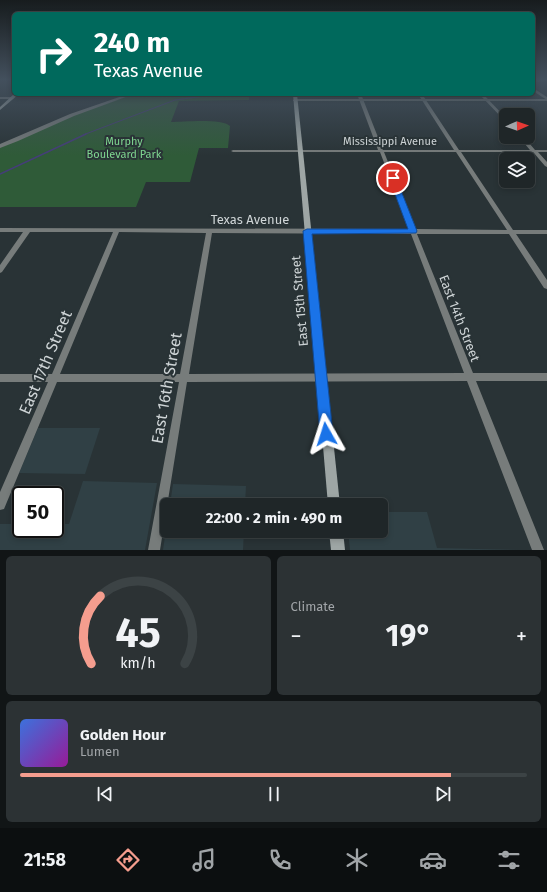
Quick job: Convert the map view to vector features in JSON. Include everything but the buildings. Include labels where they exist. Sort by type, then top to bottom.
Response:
[{"type":"main road","name":"East 15th Street","points":[[296,105],[333,498]]},
{"type":"main road","points":[[337,538],[338,550]]},
{"type":"street","points":[[0,146],[72,115],[102,105]]},
{"type":"street","name":"East 14th Street","points":[[364,105],[538,550]]},
{"type":"street","points":[[427,105],[547,286]]},
{"type":"street","points":[[490,105],[499,114]]},
{"type":"street","points":[[528,144],[547,165]]},
{"type":"street","name":"Mississippi Avenue","points":[[232,151],[547,151]]},
{"type":"street","name":"Texas Avenue","points":[[0,230],[547,232]]},
{"type":"street","points":[[0,270],[28,230]]},
{"type":"street","name":"East 17th Street","points":[[0,505],[117,231]]},
{"type":"street","name":"East 16th Street","points":[[154,550],[210,231]]},
{"type":"street","points":[[0,378],[547,377]]},
{"type":"shaded area","points":[[38,428],[100,428],[85,474],[19,473]]},
{"type":"shaded area","points":[[83,481],[157,483],[145,550],[0,550],[0,524],[12,524],[12,538],[64,538],[64,524],[69,524]]},
{"type":"shaded area","points":[[173,484],[246,486],[245,498],[171,498]]},
{"type":"shaded area","points":[[388,512],[427,512],[437,548],[519,550],[350,550],[349,538],[388,538]]},
{"type":"shaded area","points":[[165,538],[244,538],[243,550],[163,550]]},
{"type":"green space","name":"Murphy Boulevard Park","points":[[103,105],[178,105],[171,122],[211,121],[230,126],[228,148],[199,148],[190,182],[146,182],[136,207],[0,207],[0,147],[76,114]]},
{"type":"waterway","points":[[83,135],[163,105]]},
{"type":"waterway","points":[[0,174],[86,134]]},
{"type":"route","points":[[326,434],[307,231],[413,231],[393,178]]}]
